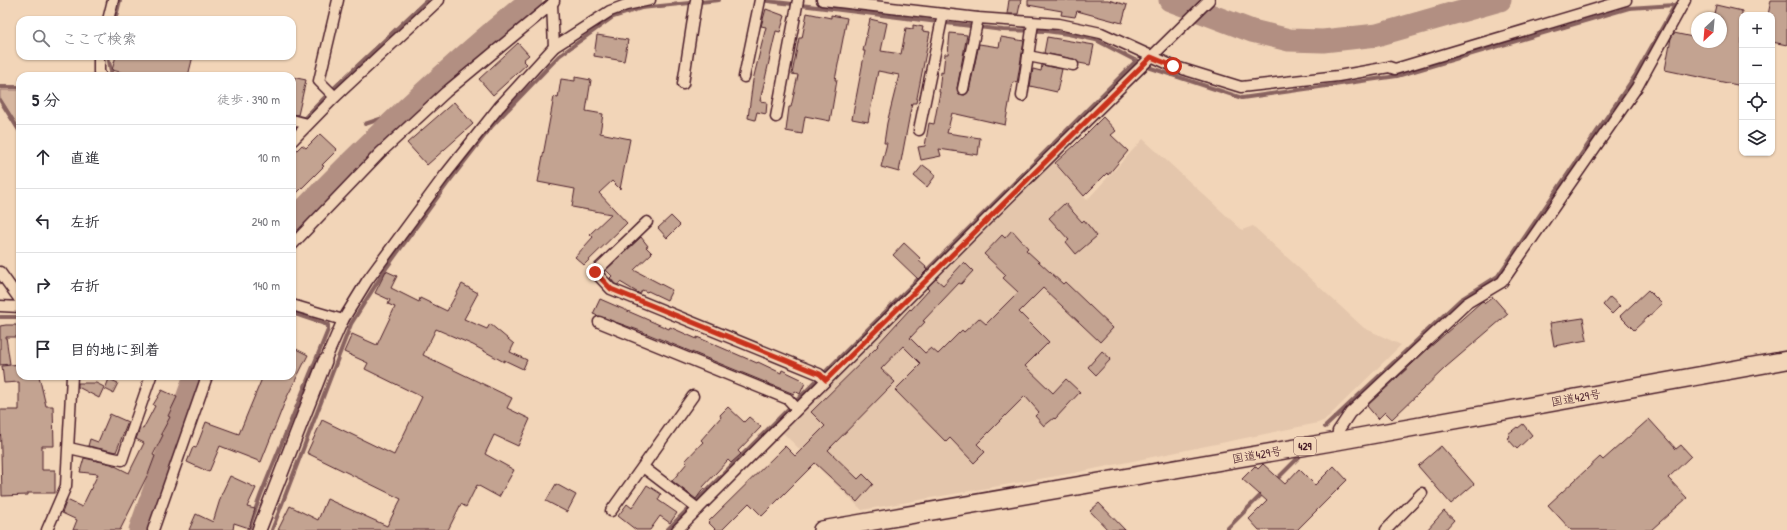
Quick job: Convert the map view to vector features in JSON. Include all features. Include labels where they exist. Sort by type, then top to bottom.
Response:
[{"type":"highway","name":"国道429号","points":[[822,530],[849,528],[1787,360]]},
{"type":"street","points":[[109,16],[113,0]]},
{"type":"street","points":[[332,94],[319,81],[338,0]]},
{"type":"street","points":[[296,132],[300,122],[439,0]]},
{"type":"street","points":[[259,530],[325,361],[343,320],[367,281],[395,241],[445,175],[499,108],[554,47],[610,11],[626,5],[650,0]]},
{"type":"street","points":[[822,0],[942,20],[1032,28],[1059,24],[1101,33],[1146,62],[1173,66],[1241,87],[1330,77],[1389,67],[1395,69],[1626,0]]},
{"type":"street","points":[[677,530],[694,506],[823,377],[1208,1]]},
{"type":"street","points":[[553,2],[554,47]]},
{"type":"street","points":[[296,241],[380,153],[446,92],[553,2]]},
{"type":"street","points":[[744,77],[759,2]]},
{"type":"street","points":[[683,84],[696,3]]},
{"type":"street","points":[[776,117],[797,3]]},
{"type":"street","points":[[1337,441],[1338,431],[1355,407],[1468,302],[1502,282],[1636,87],[1684,4]]},
{"type":"street","points":[[919,130],[942,20]]},
{"type":"street","points":[[963,89],[976,23]]},
{"type":"street","points":[[1022,96],[1032,28]]},
{"type":"street","points":[[1028,56],[1073,65]]},
{"type":"street","points":[[99,60],[101,72]]},
{"type":"street","points":[[647,222],[595,272],[611,289],[823,377]]},
{"type":"street","points":[[0,272],[16,294]]},
{"type":"street","points":[[0,306],[16,307]]},
{"type":"street","points":[[296,306],[343,320]]},
{"type":"street","points":[[599,322],[788,400],[794,406]]},
{"type":"street","points":[[47,530],[66,486],[72,380]]},
{"type":"street","points":[[69,448],[122,460],[150,380]]},
{"type":"street","points":[[153,530],[206,380]]},
{"type":"street","points":[[611,511],[693,396]]},
{"type":"street","points":[[643,467],[694,506]]},
{"type":"street","points":[[1386,530],[1422,493]]},
{"type":"shaded area","points":[[0,90],[16,90],[16,123],[0,97]]},
{"type":"shaded area","points":[[1143,139],[1242,230],[1253,226],[1364,328],[1401,345],[1325,420],[1318,423],[1079,472],[862,510],[783,433],[1052,161],[1087,200]]},
{"type":"building","points":[[1009,0],[1021,0],[1018,14],[1007,14]]},
{"type":"building","points":[[1028,0],[1108,0],[1127,5],[1122,23],[1077,11],[1075,17],[1061,15],[1062,11],[1028,5]]},
{"type":"building","points":[[1771,0],[1787,0],[1787,45],[1775,43],[1775,12],[1769,12]]},
{"type":"building","points":[[1716,5],[1742,11],[1739,12],[1739,85],[1665,70],[1671,38],[1674,33],[1691,37],[1691,48],[1727,48],[1727,12],[1714,12]]},
{"type":"building","points":[[766,9],[785,16],[780,32],[776,31],[760,101],[767,102],[766,114],[757,112],[755,120],[748,118],[753,80],[766,27],[761,26]]},
{"type":"building","points":[[807,13],[831,18],[831,15],[847,18],[835,80],[837,80],[830,121],[805,116],[802,134],[786,131],[789,107],[791,107],[798,75],[792,74],[799,38],[802,38]]},
{"type":"building","points":[[870,19],[887,23],[881,51],[901,54],[906,28],[913,29],[913,25],[923,27],[922,31],[930,32],[916,103],[912,103],[899,172],[881,167],[887,143],[884,143],[887,123],[899,75],[878,71],[868,122],[852,119],[865,51],[863,51]]},
{"type":"building","points":[[950,33],[967,35],[957,88],[959,94],[965,95],[969,91],[979,44],[999,47],[1001,37],[1024,41],[1017,83],[1013,82],[1005,125],[952,113],[947,133],[980,138],[978,155],[939,149],[941,156],[921,160],[918,147],[925,146],[929,123],[934,124],[940,92],[941,72],[943,73],[945,54],[948,54]]},
{"type":"building","points":[[597,35],[628,40],[624,61],[594,56]]},
{"type":"building","points":[[1047,37],[1094,45],[1090,65],[1079,63],[1074,59],[1044,53]]},
{"type":"building","points":[[518,43],[529,55],[523,60],[527,64],[493,95],[479,79]]},
{"type":"building","points":[[115,60],[192,60],[189,72],[120,72],[112,70]]},
{"type":"building","points":[[1042,65],[1062,69],[1057,92],[1030,86],[1033,69],[1041,71]]},
{"type":"building","points":[[575,77],[591,80],[586,111],[603,114],[600,133],[630,139],[620,189],[612,181],[599,193],[627,223],[584,265],[575,257],[593,237],[590,234],[611,214],[572,207],[575,189],[538,182],[554,97],[558,98],[561,79],[575,81]]},
{"type":"building","points":[[296,78],[306,80],[298,115],[296,115]]},
{"type":"building","points":[[454,102],[473,124],[427,165],[407,143]]},
{"type":"building","points":[[1103,117],[1116,131],[1111,135],[1128,151],[1108,175],[1107,173],[1084,196],[1055,163]]},
{"type":"building","points":[[320,134],[337,150],[322,165],[324,166],[296,194],[296,151],[302,145],[306,148]]},
{"type":"building","points":[[923,165],[936,175],[927,187],[914,176]]},
{"type":"building","points":[[1065,203],[1082,222],[1084,220],[1097,236],[1076,254],[1066,242],[1069,240],[1049,218]]},
{"type":"building","points":[[671,216],[680,225],[667,238],[658,228]]},
{"type":"building","points":[[1012,230],[1028,248],[1026,250],[1063,284],[1065,282],[1113,328],[1100,342],[1043,288],[1019,312],[1049,342],[1025,366],[1053,393],[1066,379],[1080,392],[1055,419],[1054,418],[1044,426],[1035,416],[1039,412],[1025,396],[977,444],[985,452],[974,463],[950,438],[946,442],[895,390],[921,364],[903,346],[881,369],[895,382],[828,450],[858,479],[863,474],[873,484],[857,502],[815,463],[762,516],[749,503],[722,530],[716,530],[708,522],[785,446],[795,456],[825,426],[811,412],[878,346],[877,345],[929,290],[927,288],[936,279],[943,285],[964,262],[973,271],[961,284],[959,283],[923,321],[925,322],[910,338],[925,353],[931,348],[938,354],[962,330],[964,332],[979,318],[986,324],[1018,292],[1003,278],[1006,275],[984,254],[1002,235],[1005,238]]},
{"type":"building","points":[[641,237],[648,246],[646,247],[652,253],[634,270],[672,290],[667,300],[648,291],[642,290],[640,294],[620,282],[618,285],[615,284],[610,278],[612,276],[606,270]]},
{"type":"building","points":[[904,243],[920,258],[918,260],[926,267],[925,268],[927,270],[918,279],[893,255]]},
{"type":"building","points":[[386,271],[397,276],[391,288],[419,302],[420,298],[447,311],[462,284],[478,293],[464,319],[487,329],[490,324],[514,344],[510,352],[527,360],[523,369],[504,360],[504,362],[473,345],[436,329],[423,355],[512,398],[507,408],[530,419],[518,446],[494,435],[485,454],[514,470],[499,497],[477,485],[466,507],[461,504],[448,530],[278,530],[290,506],[318,520],[327,499],[387,526],[401,499],[307,453],[322,420],[394,455],[422,397],[365,369],[368,363],[344,352],[352,334],[377,345],[395,307],[388,304],[390,300],[375,293]]},
{"type":"building","points":[[1648,290],[1662,304],[1634,330],[1620,316]]},
{"type":"building","points":[[1493,297],[1508,314],[1446,367],[1392,419],[1385,412],[1378,419],[1367,406],[1481,302],[1483,301],[1485,303]]},
{"type":"building","points":[[1610,297],[1620,306],[1612,314],[1603,305]]},
{"type":"building","points":[[600,299],[669,329],[670,327],[697,339],[697,337],[781,373],[782,370],[801,379],[800,380],[805,383],[800,394],[795,391],[794,394],[638,330],[593,314]]},
{"type":"building","points":[[1583,318],[1587,340],[1554,346],[1550,323]]},
{"type":"building","points":[[16,325],[16,337],[6,337],[10,364],[0,365],[0,326]]},
{"type":"building","points":[[296,349],[308,355],[296,379]]},
{"type":"building","points":[[1102,351],[1111,359],[1096,375],[1088,367]]},
{"type":"building","points":[[16,364],[16,380],[40,380],[46,406],[53,406],[54,446],[42,446],[42,470],[55,470],[55,493],[28,493],[28,495],[2,496],[0,410],[19,410],[19,382],[4,383],[2,366]]},
{"type":"building","points":[[109,380],[118,383],[113,393],[105,389]]},
{"type":"building","points":[[261,380],[296,380],[286,399],[261,462],[220,446],[209,472],[187,462],[193,447],[196,448],[206,422],[239,434]]},
{"type":"building","points":[[78,383],[96,383],[104,387],[99,398],[78,387]]},
{"type":"building","points":[[162,390],[177,397],[168,416],[170,417],[161,434],[163,435],[153,455],[155,456],[149,472],[120,530],[73,530],[77,520],[62,513],[67,500],[82,507],[98,474],[80,472],[84,458],[111,464],[129,473],[144,443],[136,439],[140,428],[143,429],[155,406],[153,405]]},
{"type":"building","points":[[728,407],[744,422],[749,417],[761,427],[738,451],[741,454],[731,463],[728,460],[703,487],[704,488],[696,499],[672,481],[687,463],[685,461],[703,442],[701,440]]},
{"type":"building","points":[[110,414],[128,422],[116,452],[88,446],[90,439],[98,442]]},
{"type":"building","points":[[1649,419],[1676,449],[1681,445],[1691,456],[1668,478],[1687,498],[1651,530],[1571,530],[1548,505],[1600,457],[1603,460]]},
{"type":"building","points":[[1523,424],[1532,435],[1517,449],[1507,438],[1510,436],[1508,434]]},
{"type":"building","points":[[1441,446],[1474,484],[1451,504],[1418,466]]},
{"type":"building","points":[[1263,464],[1285,484],[1299,469],[1315,485],[1334,466],[1347,480],[1297,530],[1259,530],[1249,519],[1267,501],[1242,479],[1255,466],[1258,469]]},
{"type":"building","points":[[230,476],[256,488],[247,507],[255,509],[249,528],[234,523],[233,530],[189,530],[196,514],[213,522],[222,493]]},
{"type":"building","points":[[556,484],[576,495],[567,512],[546,501]]},
{"type":"building","points":[[647,485],[661,494],[658,500],[677,513],[670,523],[660,516],[650,530],[636,530],[618,516],[627,504],[632,508]]},
{"type":"building","points":[[1099,503],[1125,530],[1108,530],[1090,511]]},
{"type":"building","points":[[1444,511],[1454,520],[1445,530],[1427,530]]},
{"type":"waterway","points":[[116,16],[120,0]]},
{"type":"waterway","points":[[296,127],[333,89],[427,0]]},
{"type":"waterway","points":[[296,218],[408,107],[499,26],[531,0]]},
{"type":"waterway","points":[[272,530],[351,324],[387,267],[447,184],[492,126],[559,56],[613,17],[641,8],[719,0]]},
{"type":"waterway","points":[[760,0],[1003,30],[1046,31],[1068,34],[1096,40],[1148,67],[1242,98],[1397,76],[1629,8],[1675,5],[1681,2]]},
{"type":"waterway","points":[[1170,0],[1252,31],[1289,40],[1323,41],[1377,35],[1500,0]]},
{"type":"waterway","points":[[1325,427],[1460,300],[1498,276],[1635,76],[1675,5]]},
{"type":"waterway","points":[[109,60],[111,72]]},
{"type":"waterway","points":[[667,530],[1137,60]]},
{"type":"waterway","points":[[0,87],[16,87]]},
{"type":"waterway","points":[[0,100],[16,126]]},
{"type":"waterway","points":[[365,124],[383,118],[392,122]]},
{"type":"waterway","points":[[248,530],[261,494],[328,330],[328,325],[296,314]]},
{"type":"waterway","points":[[0,317],[16,317]]},
{"type":"waterway","points":[[140,530],[194,380]]},
{"type":"waterway","points":[[1274,482],[1299,457]]},
{"type":"waterway","points":[[1226,530],[1264,492]]},
{"type":"route","points":[[595,272],[611,289],[820,374],[826,380],[1151,57],[1173,66]]}]
